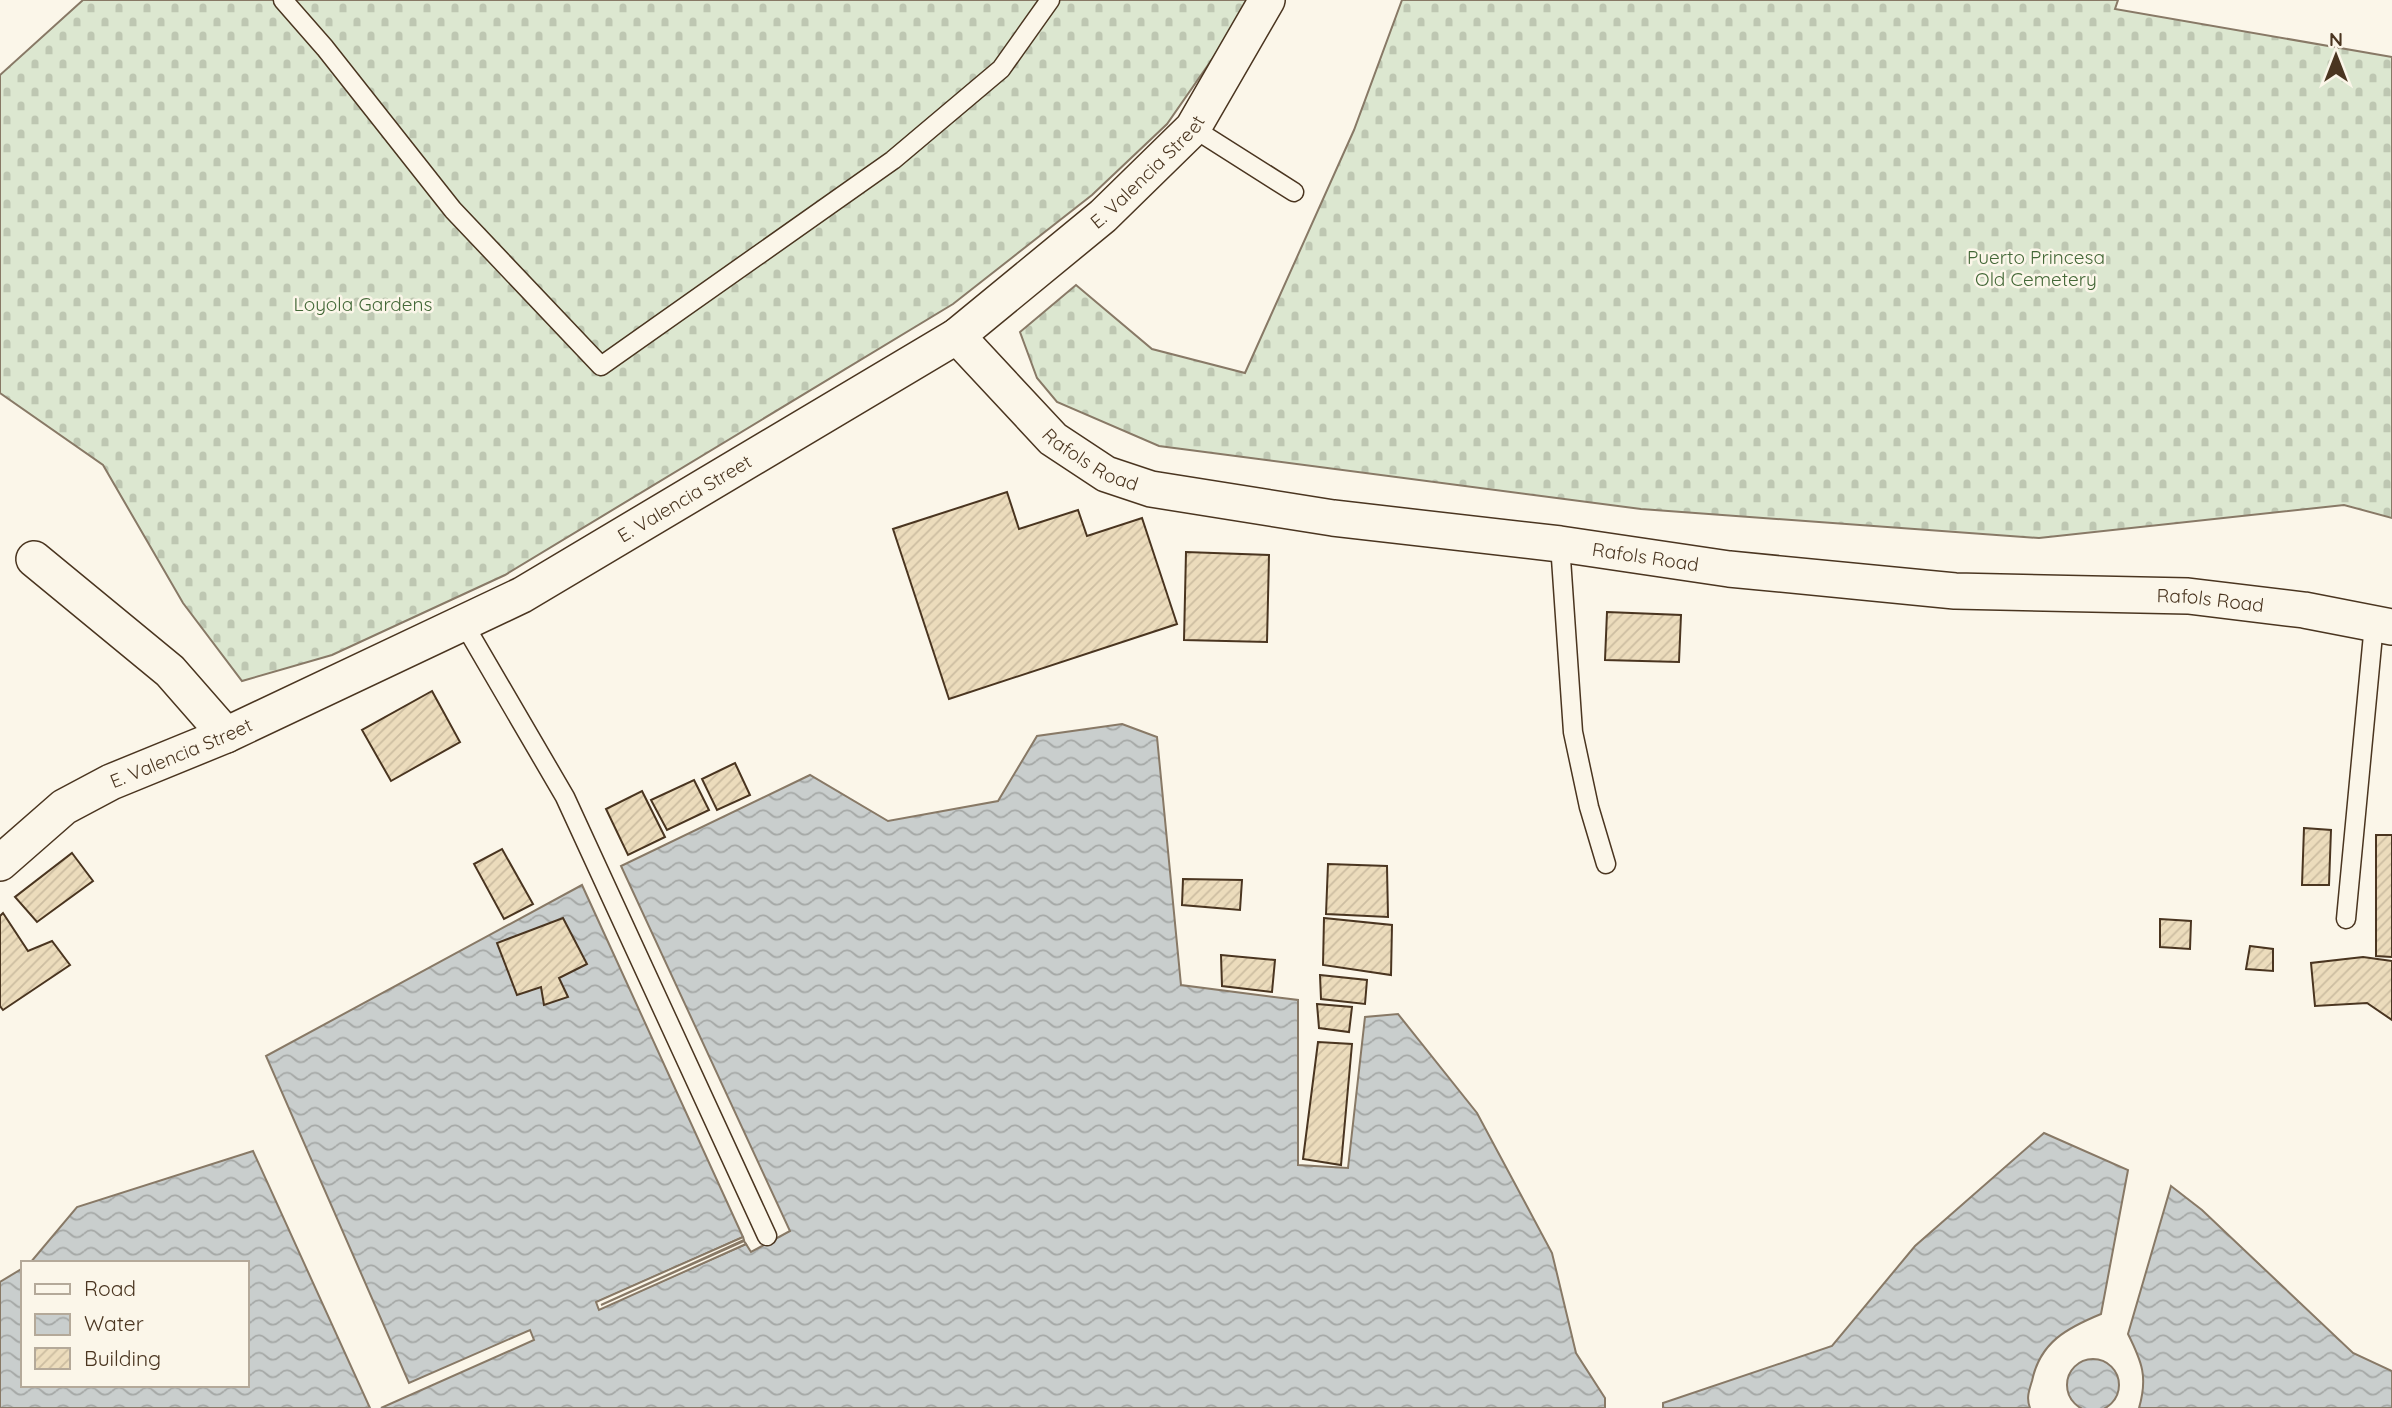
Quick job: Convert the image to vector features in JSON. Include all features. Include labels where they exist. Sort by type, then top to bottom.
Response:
[{"type":"street","name":"E. Valencia Street","points":[[5,849],[76,800],[111,782],[226,735],[522,595],[957,336],[1103,216],[1193,128],[1267,0]]},
{"type":"street","name":"Rafols Road","points":[[957,336],[1053,439],[1106,474],[1151,489],[1333,518],[1560,544],[1729,569],[1955,591],[2188,596],[2304,610],[2383,625]]},
{"type":"street","points":[[34,559],[170,671],[226,735]]},
{"type":"lane","points":[[283,0],[325,48],[453,210],[601,366],[893,160],[1002,69],[1049,0]]},
{"type":"lane","points":[[1193,128],[1294,192]]},
{"type":"lane","points":[[1560,544],[1573,732],[1589,807],[1606,864]]},
{"type":"lane","points":[[464,624],[565,797],[767,1236]]},
{"type":"lane","points":[[2346,919],[2383,625]]},
{"type":"green space","name":"Loyola Gardens","points":[[83,0],[1247,0],[1231,32],[1167,124],[1092,195],[953,304],[505,575],[332,655],[242,681],[183,603],[103,465],[0,393],[0,75]]},
{"type":"green space","name":"Puerto Princesa Old Cemetery","points":[[1402,0],[2118,0],[2115,9],[2392,57],[2392,518],[2344,505],[2039,538],[1641,509],[1159,446],[1057,402],[1037,378],[1020,332],[1076,285],[1152,349],[1245,373],[1354,130]]},
{"type":"water","points":[[1122,724],[1157,737],[1181,985],[1298,1000],[1298,1165],[1348,1168],[1365,1017],[1398,1014],[1477,1113],[1552,1253],[1576,1353],[1605,1398],[1605,1408],[381,1408],[534,1340],[530,1330],[409,1383],[266,1056],[582,885],[743,1237],[597,1302],[599,1309],[746,1244],[751,1252],[790,1231],[621,866],[810,775],[888,821],[998,801],[1037,736]]},
{"type":"water","points":[[2044,1133],[2128,1170],[2101,1314],[2066,1331],[2048,1346],[2036,1367],[2028,1394],[2030,1408],[1663,1408],[1663,1403],[1832,1346],[1915,1246]]},
{"type":"water","points":[[253,1151],[370,1408],[0,1408],[0,1282],[21,1269],[21,1387],[248,1387],[248,1261],[32,1261],[77,1207]]},
{"type":"water","points":[[2171,1186],[2202,1210],[2353,1353],[2392,1371],[2392,1408],[2139,1408],[2143,1387],[2142,1370],[2128,1334]]},
{"type":"water","points":[[2083,1361],[2103,1361],[2112,1366],[2117,1375],[2117,1395],[2112,1404],[2103,1409],[2083,1409],[2074,1404],[2069,1395],[2069,1375],[2074,1366]]},
{"type":"pier","points":[[743,1237],[744,1240],[601,1305],[744,1241],[746,1244],[599,1310],[596,1302]]},
{"type":"building","points":[[1007,492],[1019,529],[1078,510],[1087,536],[1142,518],[1177,624],[949,699],[893,529]]},
{"type":"building","points":[[1186,552],[1269,555],[1267,642],[1184,640]]},
{"type":"building","points":[[1607,612],[1681,615],[1679,662],[1605,660]]},
{"type":"building","points":[[432,691],[460,742],[391,781],[362,730]]},
{"type":"building","points":[[735,763],[750,795],[717,810],[702,779]]},
{"type":"building","points":[[694,780],[709,810],[667,830],[651,800]]},
{"type":"building","points":[[642,791],[665,837],[628,855],[606,809]]},
{"type":"building","points":[[2304,828],[2331,830],[2329,885],[2302,885]]},
{"type":"building","points":[[2376,835],[2392,835],[2392,957],[2376,956]]},
{"type":"building","points":[[502,849],[533,904],[504,919],[474,864]]},
{"type":"building","points":[[72,853],[93,881],[37,922],[15,897]]},
{"type":"building","points":[[1328,864],[1387,866],[1388,917],[1326,914]]},
{"type":"building","points":[[1183,879],[1242,880],[1240,910],[1182,905]]},
{"type":"building","points":[[3,913],[28,951],[52,941],[70,965],[3,1010],[0,1006],[0,916]]},
{"type":"building","points":[[563,918],[587,964],[559,978],[568,997],[544,1005],[541,987],[517,995],[497,943]]},
{"type":"building","points":[[1324,918],[1392,925],[1391,975],[1323,965]]},
{"type":"building","points":[[2160,919],[2191,921],[2190,949],[2160,947]]},
{"type":"building","points":[[2250,946],[2273,949],[2273,971],[2246,969]]},
{"type":"building","points":[[1221,955],[1275,960],[1272,992],[1222,986]]},
{"type":"building","points":[[2363,957],[2392,961],[2392,1020],[2367,1003],[2315,1006],[2311,963]]},
{"type":"building","points":[[1320,975],[1367,980],[1365,1004],[1321,999]]},
{"type":"building","points":[[1317,1004],[1352,1007],[1349,1032],[1319,1028]]},
{"type":"building","points":[[1318,1042],[1352,1044],[1341,1165],[1303,1159]]}]
